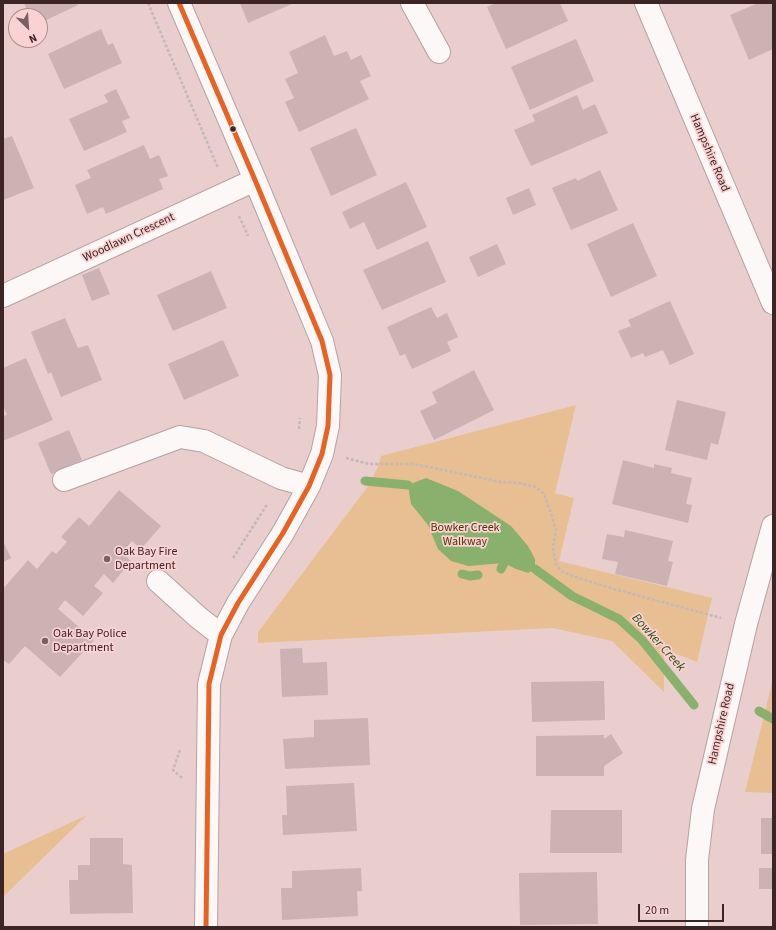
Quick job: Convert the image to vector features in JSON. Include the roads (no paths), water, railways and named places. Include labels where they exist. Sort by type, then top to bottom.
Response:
[{"type":"street","points":[[179,3],[322,340],[330,375],[328,426],[322,454],[308,486],[284,532],[238,603],[221,635],[209,684],[206,927]]},
{"type":"street","points":[[412,3],[439,52]]},
{"type":"street","name":"Hampshire Road","points":[[646,3],[773,303]]},
{"type":"street","name":"Woodlawn Crescent","points":[[3,296],[255,180]]},
{"type":"street","points":[[64,480],[180,437],[204,441],[280,478],[308,486]]},
{"type":"street","name":"Hampshire Road","points":[[698,927],[697,860],[702,809],[746,624],[773,526]]},
{"type":"street","points":[[158,581],[221,635]]},
{"type":"waterway","name":"Bowker Creek","points":[[365,481],[408,485]]},
{"type":"waterway","points":[[501,569],[504,563]]},
{"type":"waterway","name":"Bowker Creek","points":[[535,569],[572,596],[619,619],[642,640],[694,705]]},
{"type":"waterway","points":[[462,574],[470,576],[478,575]]},
{"type":"waterway","name":"Bowker Creek","points":[[759,711],[773,719]]},
{"type":"place","name":"Oak Bay Fire Department","points":[[107,559]]},
{"type":"place","name":"Oak Bay Police Department","points":[[45,641]]},
{"type":"park label","name":"Bowker Creek Walkway","points":[[465,535]]}]
